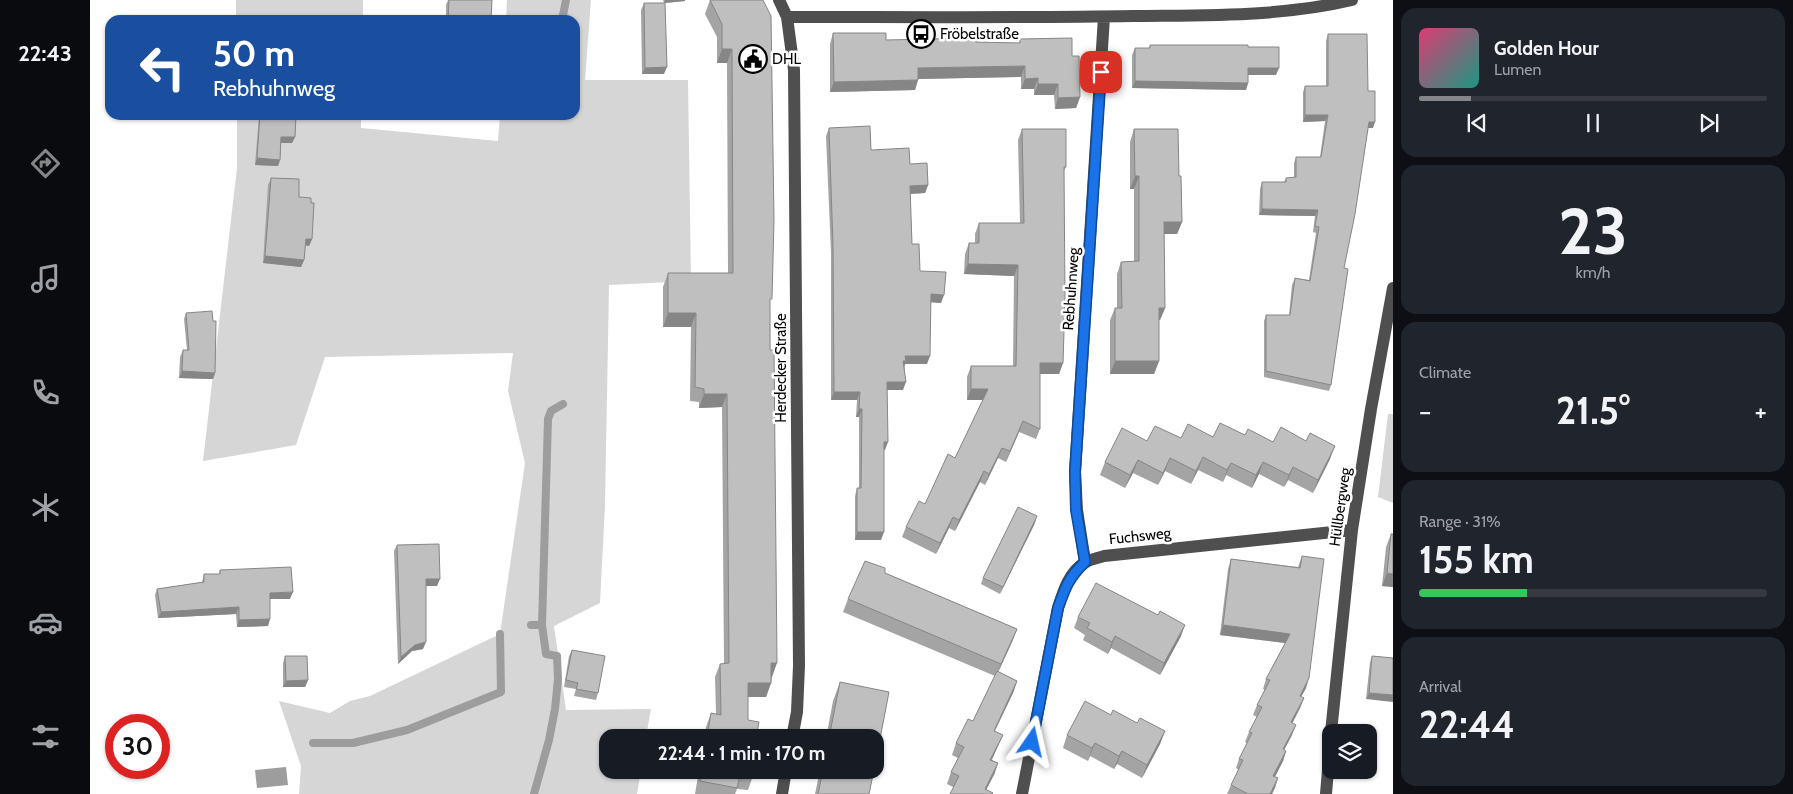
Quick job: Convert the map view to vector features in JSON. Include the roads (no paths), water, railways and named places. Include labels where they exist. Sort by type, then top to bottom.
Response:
[{"type":"street","name":"Herdecker Straße","points":[[779,0],[787,17],[794,70],[799,691],[793,729]]},
{"type":"street","points":[[787,17],[1230,15],[1322,7],[1352,0]]},
{"type":"street","name":"Rebhuhnweg","points":[[1085,562],[1076,510],[1075,472],[1104,17]]},
{"type":"street","name":"Hüllbergweg","points":[[1332,724],[1352,530],[1393,288]]},
{"type":"street","name":"Fuchsweg","points":[[1085,562],[1104,556],[1352,530]]},
{"type":"street","points":[[1022,794],[1058,608],[1073,573],[1085,562]]},
{"type":"street","points":[[782,794],[784,779]]},
{"type":"street","name":"Hüllbergweg","points":[[1326,794],[1327,779]]},
{"type":"waterway","points":[[563,15],[566,0]]},
{"type":"waterway","points":[[534,794],[549,740],[558,679],[557,656],[546,654],[542,625],[548,419],[551,411],[563,404]]},
{"type":"waterway","points":[[531,625],[542,625]]},
{"type":"waterway","points":[[313,743],[353,743],[407,730],[501,692],[500,634]]},
{"type":"place","name":"Fröbelstraße","points":[[921,34]]},
{"type":"place","name":"DHL","points":[[753,59]]}]
